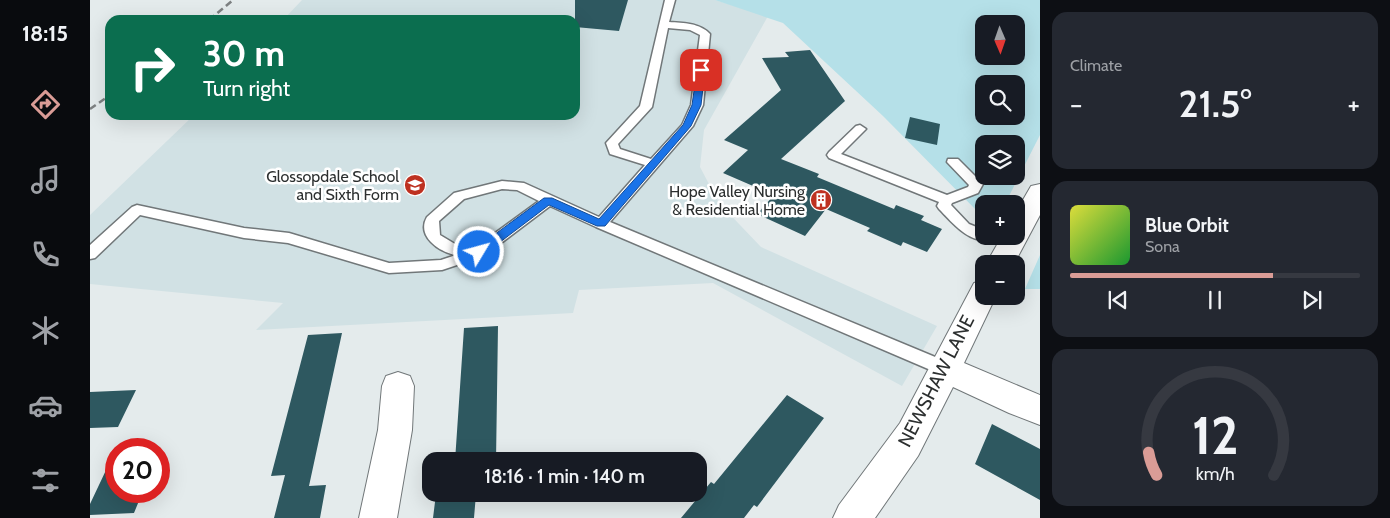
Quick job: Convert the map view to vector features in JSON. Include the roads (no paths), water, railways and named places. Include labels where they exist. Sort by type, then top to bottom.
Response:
[{"type":"street","points":[[1006,255],[1040,192]]},
{"type":"street","name":"NEWSHAW LANE","points":[[852,518],[912,435],[946,369],[965,323],[976,305]]},
{"type":"street","points":[[946,369],[1040,410]]},
{"type":"street","points":[[378,518],[395,430],[398,386]]},
{"type":"lane","points":[[654,164],[614,151],[612,143],[646,108],[670,0]]},
{"type":"lane","points":[[601,224],[687,126],[697,105],[705,34],[692,27],[664,25]]},
{"type":"lane","points":[[860,129],[833,155],[947,200]]},
{"type":"lane","points":[[953,162],[976,184],[973,190],[947,200],[944,206],[964,227],[975,232]]},
{"type":"lane","points":[[479,252],[452,249],[433,237],[432,220],[459,196],[502,185],[518,186],[601,224],[946,369]]},
{"type":"lane","points":[[90,254],[137,210],[244,232],[289,238],[389,268],[442,265],[479,252],[548,200]]},
{"type":"lane","points":[[993,245],[1004,255]]},
{"type":"railway","points":[[215,15],[233,0]]},
{"type":"railway","points":[[90,109],[105,98]]},
{"type":"place","name":"Glossopdale School and Sixth Form","points":[[415,185]]},
{"type":"place","name":"Hope Valley Nursing & Residential Home","points":[[821,200]]}]
